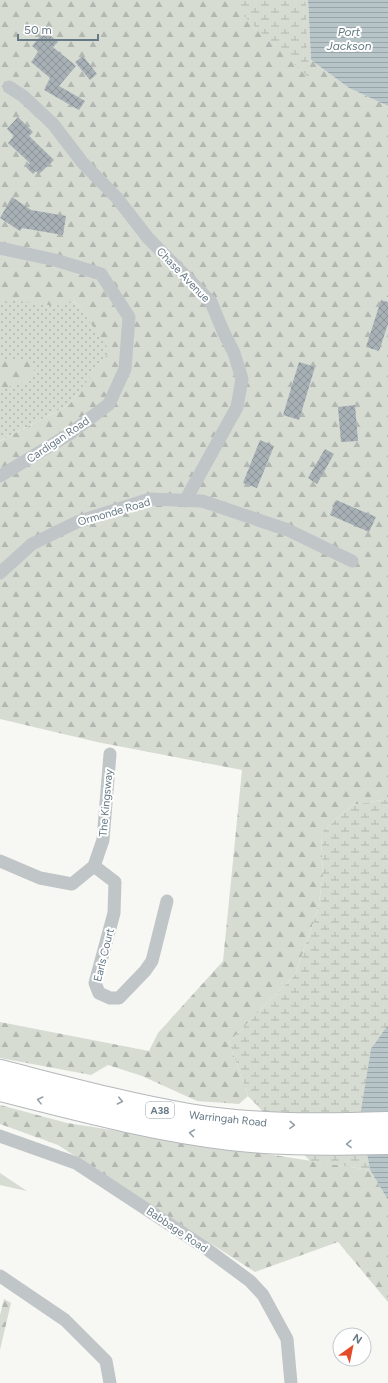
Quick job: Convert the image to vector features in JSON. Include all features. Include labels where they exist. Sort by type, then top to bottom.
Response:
[{"type":"highway","name":"Warringah Road","points":[[0,1072],[80,1101],[173,1130],[230,1139],[348,1144],[388,1142]]},
{"type":"highway","name":"Warringah Road","points":[[0,1090],[239,1121],[315,1125],[388,1124]]},
{"type":"street","name":"Chase Avenue","points":[[9,87],[23,96],[53,124],[82,162],[117,198],[148,238],[211,302],[222,331],[234,353],[242,378],[237,408],[185,501]]},
{"type":"street","name":"Cardigan Road","points":[[0,248],[55,260],[102,274],[129,318],[125,369],[109,404],[68,435],[0,476]]},
{"type":"street","name":"Ormonde Road","points":[[0,573],[32,544],[77,522],[150,500],[202,501],[288,530],[352,561]]},
{"type":"street","name":"The Kingsway","points":[[94,866],[103,840],[110,754]]},
{"type":"street","points":[[0,861],[40,878],[72,884],[94,866]]},
{"type":"street","name":"Earls Court","points":[[94,866],[115,882],[114,913],[95,983],[99,993],[110,998],[119,998],[145,972],[152,961],[167,901]]},
{"type":"street","name":"Babbage Road","points":[[0,1136],[76,1164],[204,1247],[250,1281],[263,1295],[287,1339],[291,1383]]},
{"type":"street","points":[[0,1276],[65,1320],[106,1361],[110,1383]]},
{"type":"green space","points":[[0,0],[308,0],[311,60],[349,88],[388,106],[388,799],[352,805],[321,833],[323,874],[318,909],[295,975],[229,1042],[248,1096],[239,1104],[197,1101],[142,1076],[108,1065],[91,1075],[0,1058],[0,1022],[149,1051],[158,1033],[223,961],[242,770],[97,742],[0,719],[0,441],[69,405],[110,351],[78,305],[73,301],[56,306],[11,300],[0,303]]},
{"type":"green space","points":[[227,0],[304,0],[306,5],[307,55],[312,75],[310,79]]},
{"type":"green space","points":[[0,276],[40,277],[78,305],[111,351],[69,405],[0,441]]},
{"type":"green space","points":[[30,360],[35,369],[25,382],[0,389],[0,361]]},
{"type":"green space","points":[[388,799],[388,1025],[360,1117],[370,1170],[310,1161],[248,1096],[229,1042],[295,975],[318,909],[323,874],[321,833],[352,805]]},
{"type":"green space","points":[[0,1105],[67,1123],[370,1170],[388,1200],[388,1302],[338,1242],[255,1272],[58,1145],[0,1124]]},
{"type":"green space","points":[[0,1173],[27,1191],[0,1185]]},
{"type":"green space","points":[[4,1299],[11,1303],[0,1350],[0,1315]]},
{"type":"water","name":"Port Jackson","points":[[308,0],[388,0],[388,106],[349,88],[311,60]]},
{"type":"water","points":[[388,1025],[388,1200],[370,1170],[360,1117],[371,1049]]},
{"type":"building","points":[[45,31],[58,42],[53,47],[76,66],[59,86],[85,101],[79,110],[44,90],[50,78],[31,62],[39,52],[32,46]]},
{"type":"building","points":[[83,56],[97,74],[90,80],[75,62]]},
{"type":"building","points":[[18,117],[33,132],[29,136],[54,160],[39,174],[36,171],[33,174],[26,167],[30,163],[8,143],[14,136],[7,129]]},
{"type":"building","points":[[12,197],[31,210],[66,216],[63,235],[22,228],[20,231],[0,218]]},
{"type":"building","points":[[381,300],[388,302],[388,324],[379,351],[366,347]]},
{"type":"building","points":[[299,362],[315,367],[299,420],[283,415]]},
{"type":"building","points":[[355,405],[358,441],[341,442],[338,407]]},
{"type":"building","points":[[260,440],[274,446],[257,488],[243,483]]},
{"type":"building","points":[[325,449],[334,454],[317,484],[308,478]]},
{"type":"building","points":[[336,500],[376,517],[369,532],[330,515]]}]
